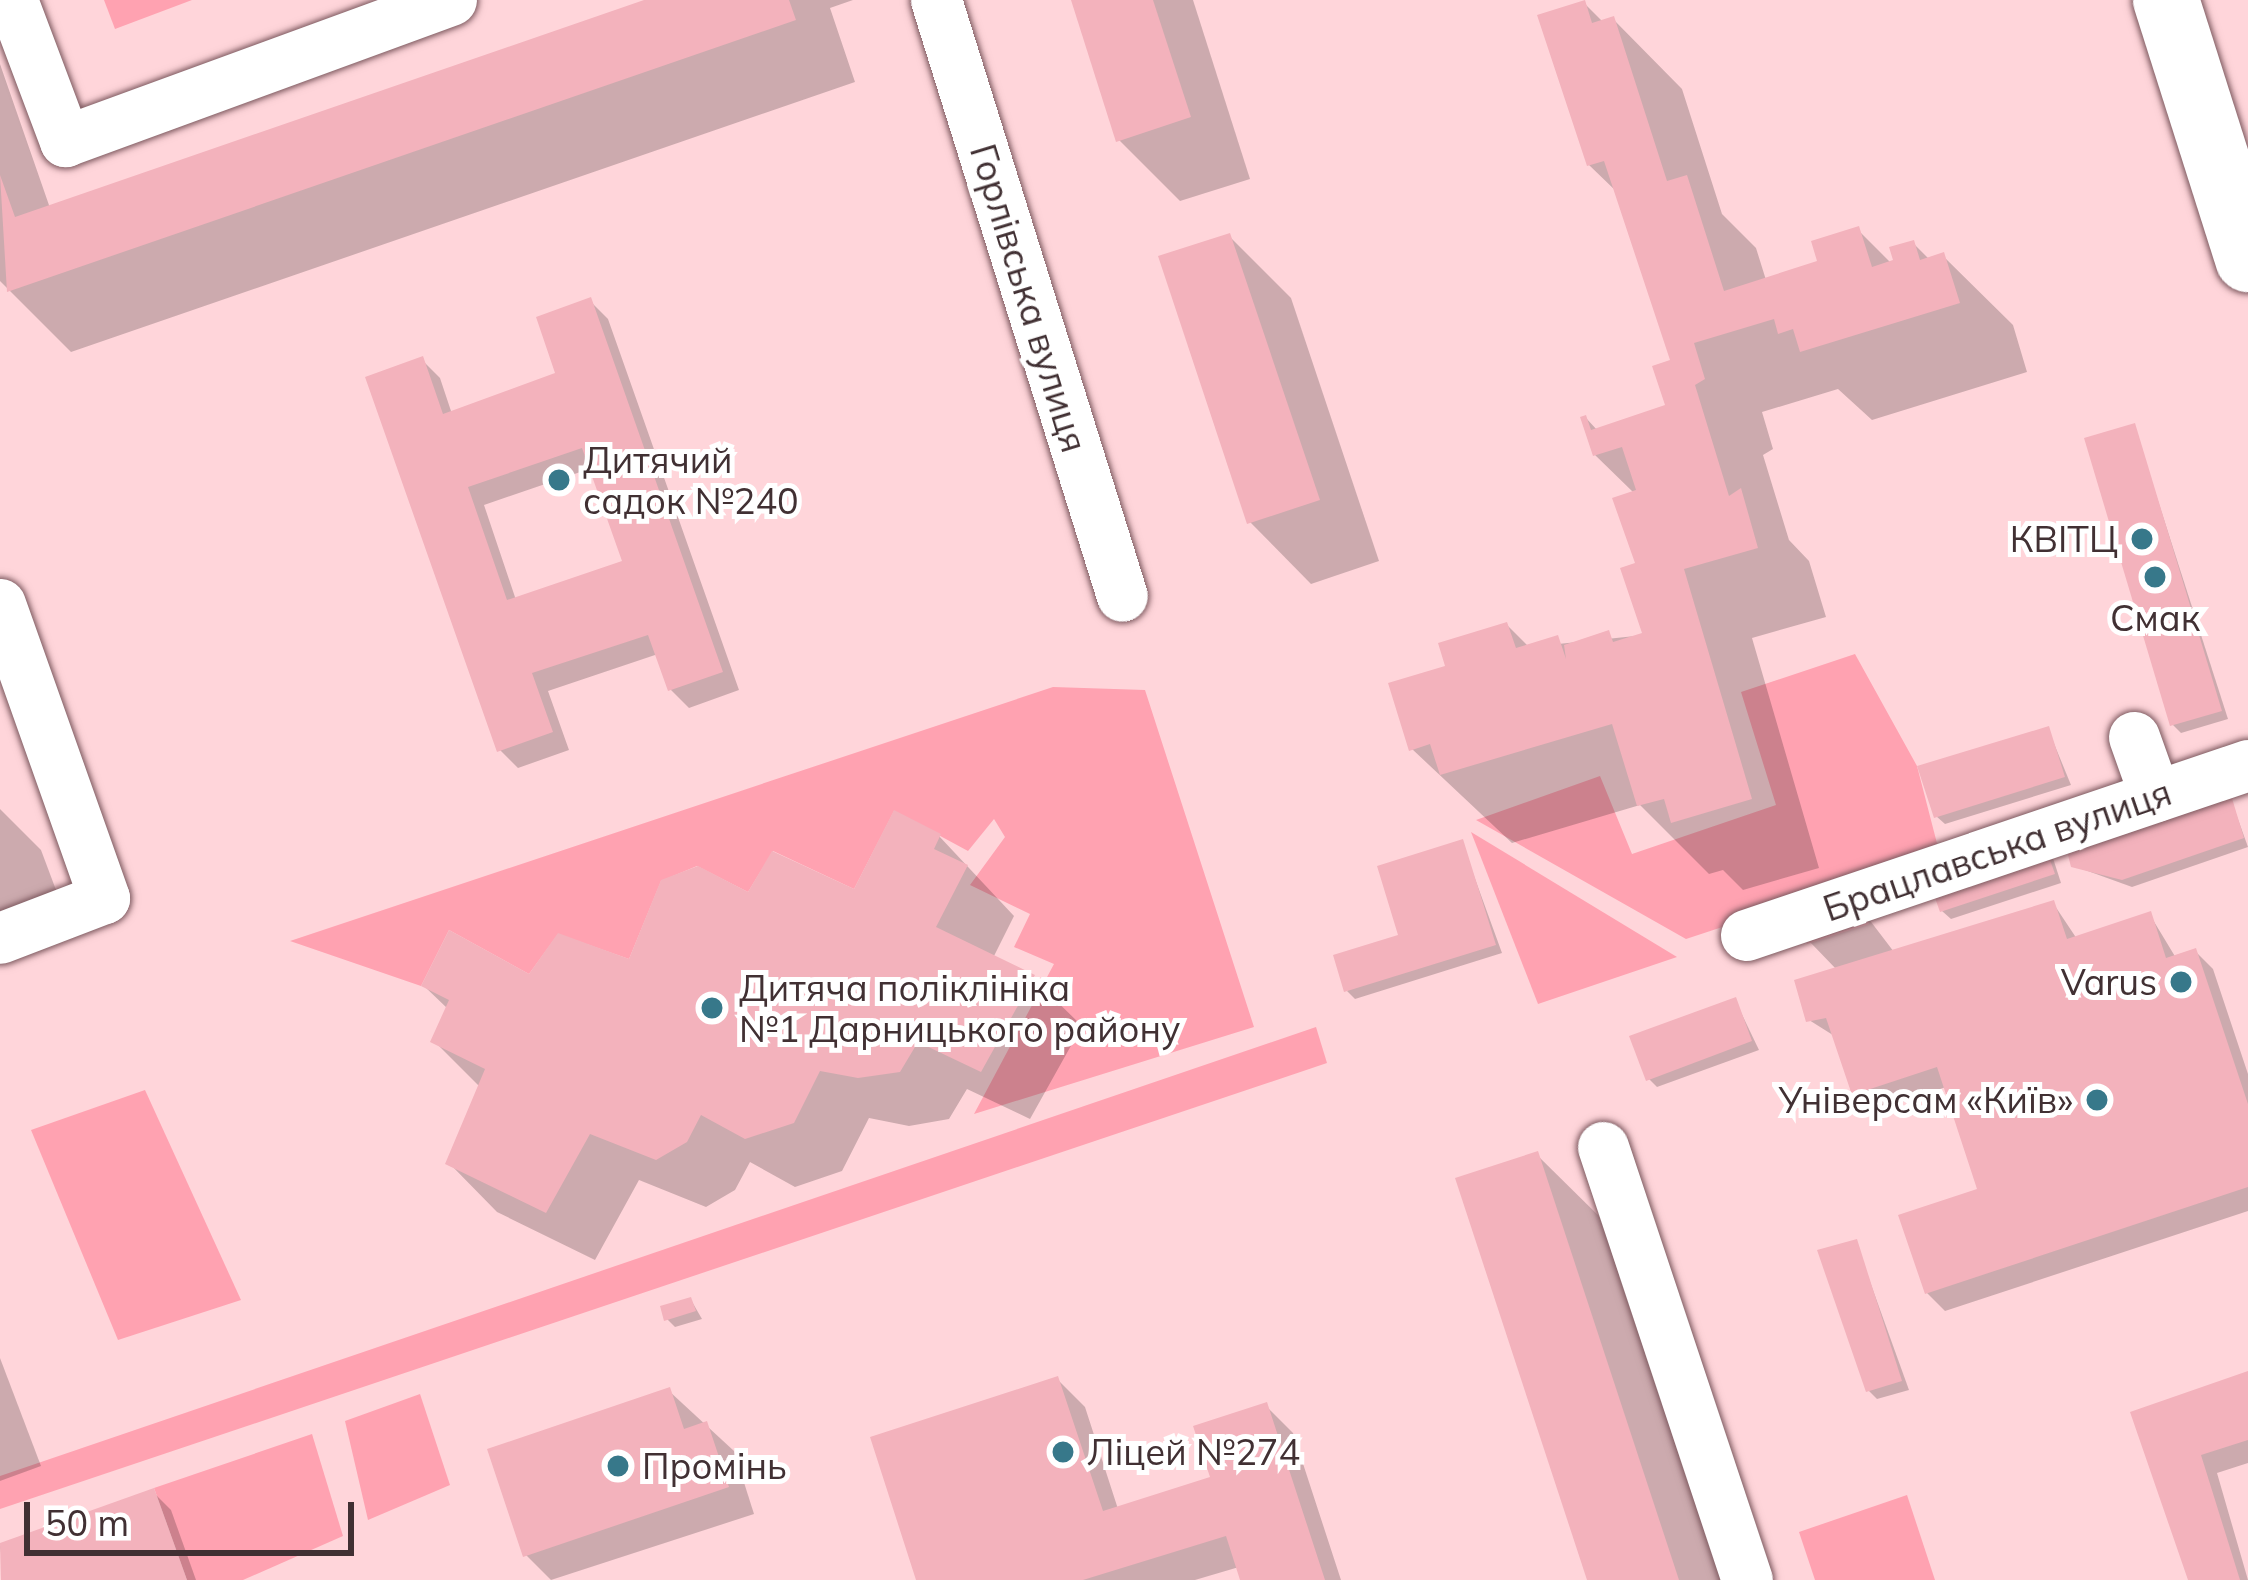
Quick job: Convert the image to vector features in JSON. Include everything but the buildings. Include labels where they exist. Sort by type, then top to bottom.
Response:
[{"type":"main road","points":[[2166,0],[2248,259]]},
{"type":"street","points":[[12,0],[65,141],[452,0]]},
{"type":"street","name":"Горлівська вулиця","points":[[936,0],[1123,596]]},
{"type":"street","points":[[0,604],[104,898],[0,938]]},
{"type":"street","points":[[2134,737],[2155,796]]},
{"type":"street","name":"Брацлавська вулиця","points":[[1745,934],[2248,765]]},
{"type":"street","points":[[1603,1147],[1748,1580]]},
{"type":"shaded area","points":[[104,0],[192,0],[115,29]]},
{"type":"shaded area","points":[[1855,654],[1917,766],[1940,855],[1686,939],[1476,820],[1600,776],[1632,854],[1776,805],[1741,692]]},
{"type":"shaded area","points":[[1053,687],[1145,690],[1254,1027],[974,1114],[1054,964],[1014,947],[1030,914],[970,885],[1005,837],[994,819],[968,851],[894,811],[854,889],[773,851],[748,892],[697,866],[661,881],[629,959],[558,934],[529,974],[449,930],[421,986],[290,941]]},
{"type":"shaded area","points":[[1471,832],[1677,957],[1538,1004]]},
{"type":"shaded area","points":[[1316,1027],[1327,1063],[0,1509],[0,1476]]},
{"type":"shaded area","points":[[145,1090],[241,1300],[118,1340],[31,1130]]},
{"type":"shaded area","points":[[420,1394],[450,1485],[368,1520],[345,1421]]},
{"type":"shaded area","points":[[312,1434],[343,1536],[243,1580],[187,1580],[154,1488]]},
{"type":"shaded area","points":[[1907,1495],[1935,1580],[1815,1580],[1799,1532]]},
{"type":"place","name":"Дитячий садок №240","points":[[559,480]]},
{"type":"place","name":"КВІТЦ","points":[[2142,539]]},
{"type":"place","name":"Смак","points":[[2155,577]]},
{"type":"place","name":"Varus","points":[[2181,982]]},
{"type":"place","name":"Дитяча поліклініка №1 Дарницького району","points":[[712,1008]]},
{"type":"place","name":"Універсам «Київ»","points":[[2097,1100]]},
{"type":"place","name":"Ліцей №274","points":[[1063,1452]]},
{"type":"place","name":"Промінь","points":[[618,1466]]}]
